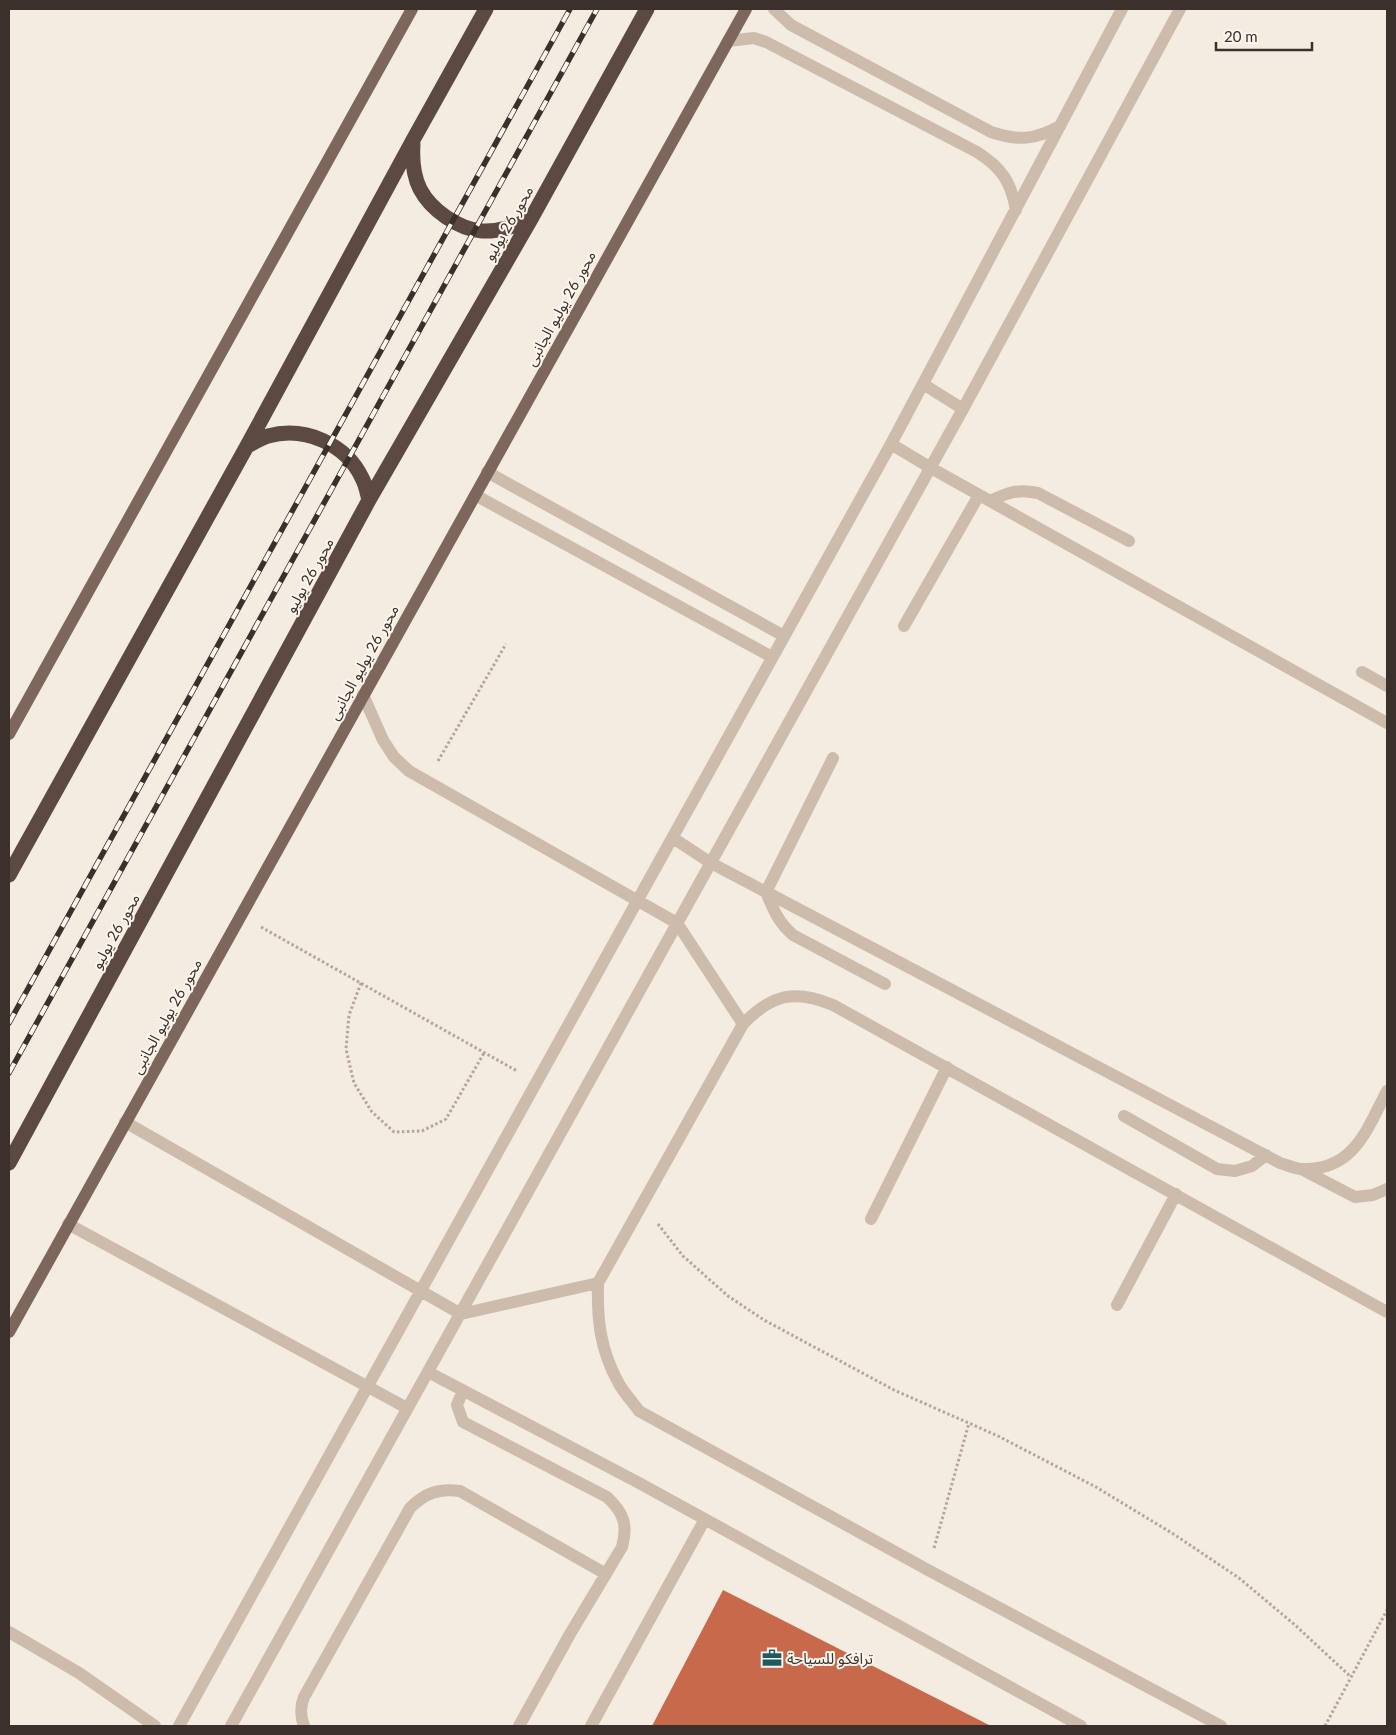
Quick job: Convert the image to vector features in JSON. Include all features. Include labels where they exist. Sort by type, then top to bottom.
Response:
[{"type":"highway","points":[[9,875],[486,9]]},
{"type":"highway","name":"محور 26 يوليو","points":[[9,1163],[369,500],[530,219],[647,9]]},
{"type":"highway","points":[[413,140],[412,165],[420,189],[436,210],[457,224],[481,231],[507,229],[530,219]]},
{"type":"highway","points":[[247,446],[268,436],[290,433],[313,436],[333,445],[350,460],[363,479],[369,500]]},
{"type":"main road","points":[[9,734],[412,9]]},
{"type":"main road","name":"محور 26 يوليو الجانبى","points":[[9,1332],[474,494],[746,9]]},
{"type":"street","points":[[774,9],[791,25],[991,132],[1019,139],[1033,138],[1048,133],[1060,126]]},
{"type":"street","points":[[179,1726],[891,444],[1122,9]]},
{"type":"street","points":[[231,1726],[964,409],[1180,9]]},
{"type":"street","points":[[728,41],[754,38],[766,42],[977,152],[1000,170],[1008,182],[1016,210]]},
{"type":"street","points":[[923,384],[964,409]]},
{"type":"street","points":[[891,444],[1387,723]]},
{"type":"street","points":[[487,472],[784,636]]},
{"type":"street","points":[[904,626],[984,498],[1023,490],[1038,493],[1129,540]]},
{"type":"street","points":[[474,494],[772,657]]},
{"type":"street","points":[[1362,672],[1387,686]]},
{"type":"street","points":[[363,695],[383,740],[394,757],[409,771],[677,923],[743,1024]]},
{"type":"street","points":[[834,758],[766,892],[782,926],[793,934],[885,984]]},
{"type":"street","points":[[673,838],[711,863],[1280,1162],[1301,1169],[1355,1196],[1373,1195],[1387,1188]]},
{"type":"street","points":[[1221,1726],[928,1570],[639,1411],[618,1382],[604,1351],[597,1317],[598,1283],[743,1024],[757,1010],[775,1000],[795,996],[815,997],[834,1005],[1387,1312]]},
{"type":"street","points":[[871,1219],[947,1067]]},
{"type":"street","points":[[1301,1169],[1323,1168],[1342,1159],[1359,1144],[1387,1091]]},
{"type":"street","points":[[1124,1116],[1217,1169],[1235,1171],[1252,1166],[1266,1155]]},
{"type":"street","points":[[125,1122],[461,1314],[598,1283]]},
{"type":"street","points":[[1117,1305],[1176,1194]]},
{"type":"street","points":[[68,1224],[408,1408]]},
{"type":"street","points":[[428,1372],[705,1519],[1081,1726]]},
{"type":"street","points":[[463,1390],[457,1405],[463,1422],[607,1498],[616,1505],[622,1515],[625,1526],[625,1537],[622,1547],[519,1726]]},
{"type":"street","points":[[304,1726],[301,1717],[301,1706],[304,1697],[410,1508],[429,1493],[441,1490],[460,1492],[606,1574]]},
{"type":"street","points":[[591,1726],[705,1519]]},
{"type":"street","points":[[9,1632],[79,1673],[155,1726]]},
{"type":"path","points":[[426,781],[506,644]]},
{"type":"path","points":[[240,915],[537,1082]]},
{"type":"path","points":[[362,983],[349,1015],[346,1049],[354,1082],[372,1112],[394,1132],[422,1131],[446,1119],[484,1053]]},
{"type":"path","points":[[642,1203],[682,1256],[728,1296],[764,1320],[894,1390],[998,1436],[1096,1487],[1175,1535],[1239,1578],[1295,1625],[1351,1677]]},
{"type":"path","points":[[928,1570],[969,1423]]},
{"type":"path","points":[[1325,1726],[1387,1610]]},
{"type":"building","name":"ترافكو للسياحة","points":[[723,1590],[991,1726],[652,1726]]},
{"type":"railway","points":[[9,1023],[570,9]]},
{"type":"railway","points":[[9,1073],[597,9]]},
{"type":"place","name":"ترافكو للسياحة","points":[[772,1658]]}]
